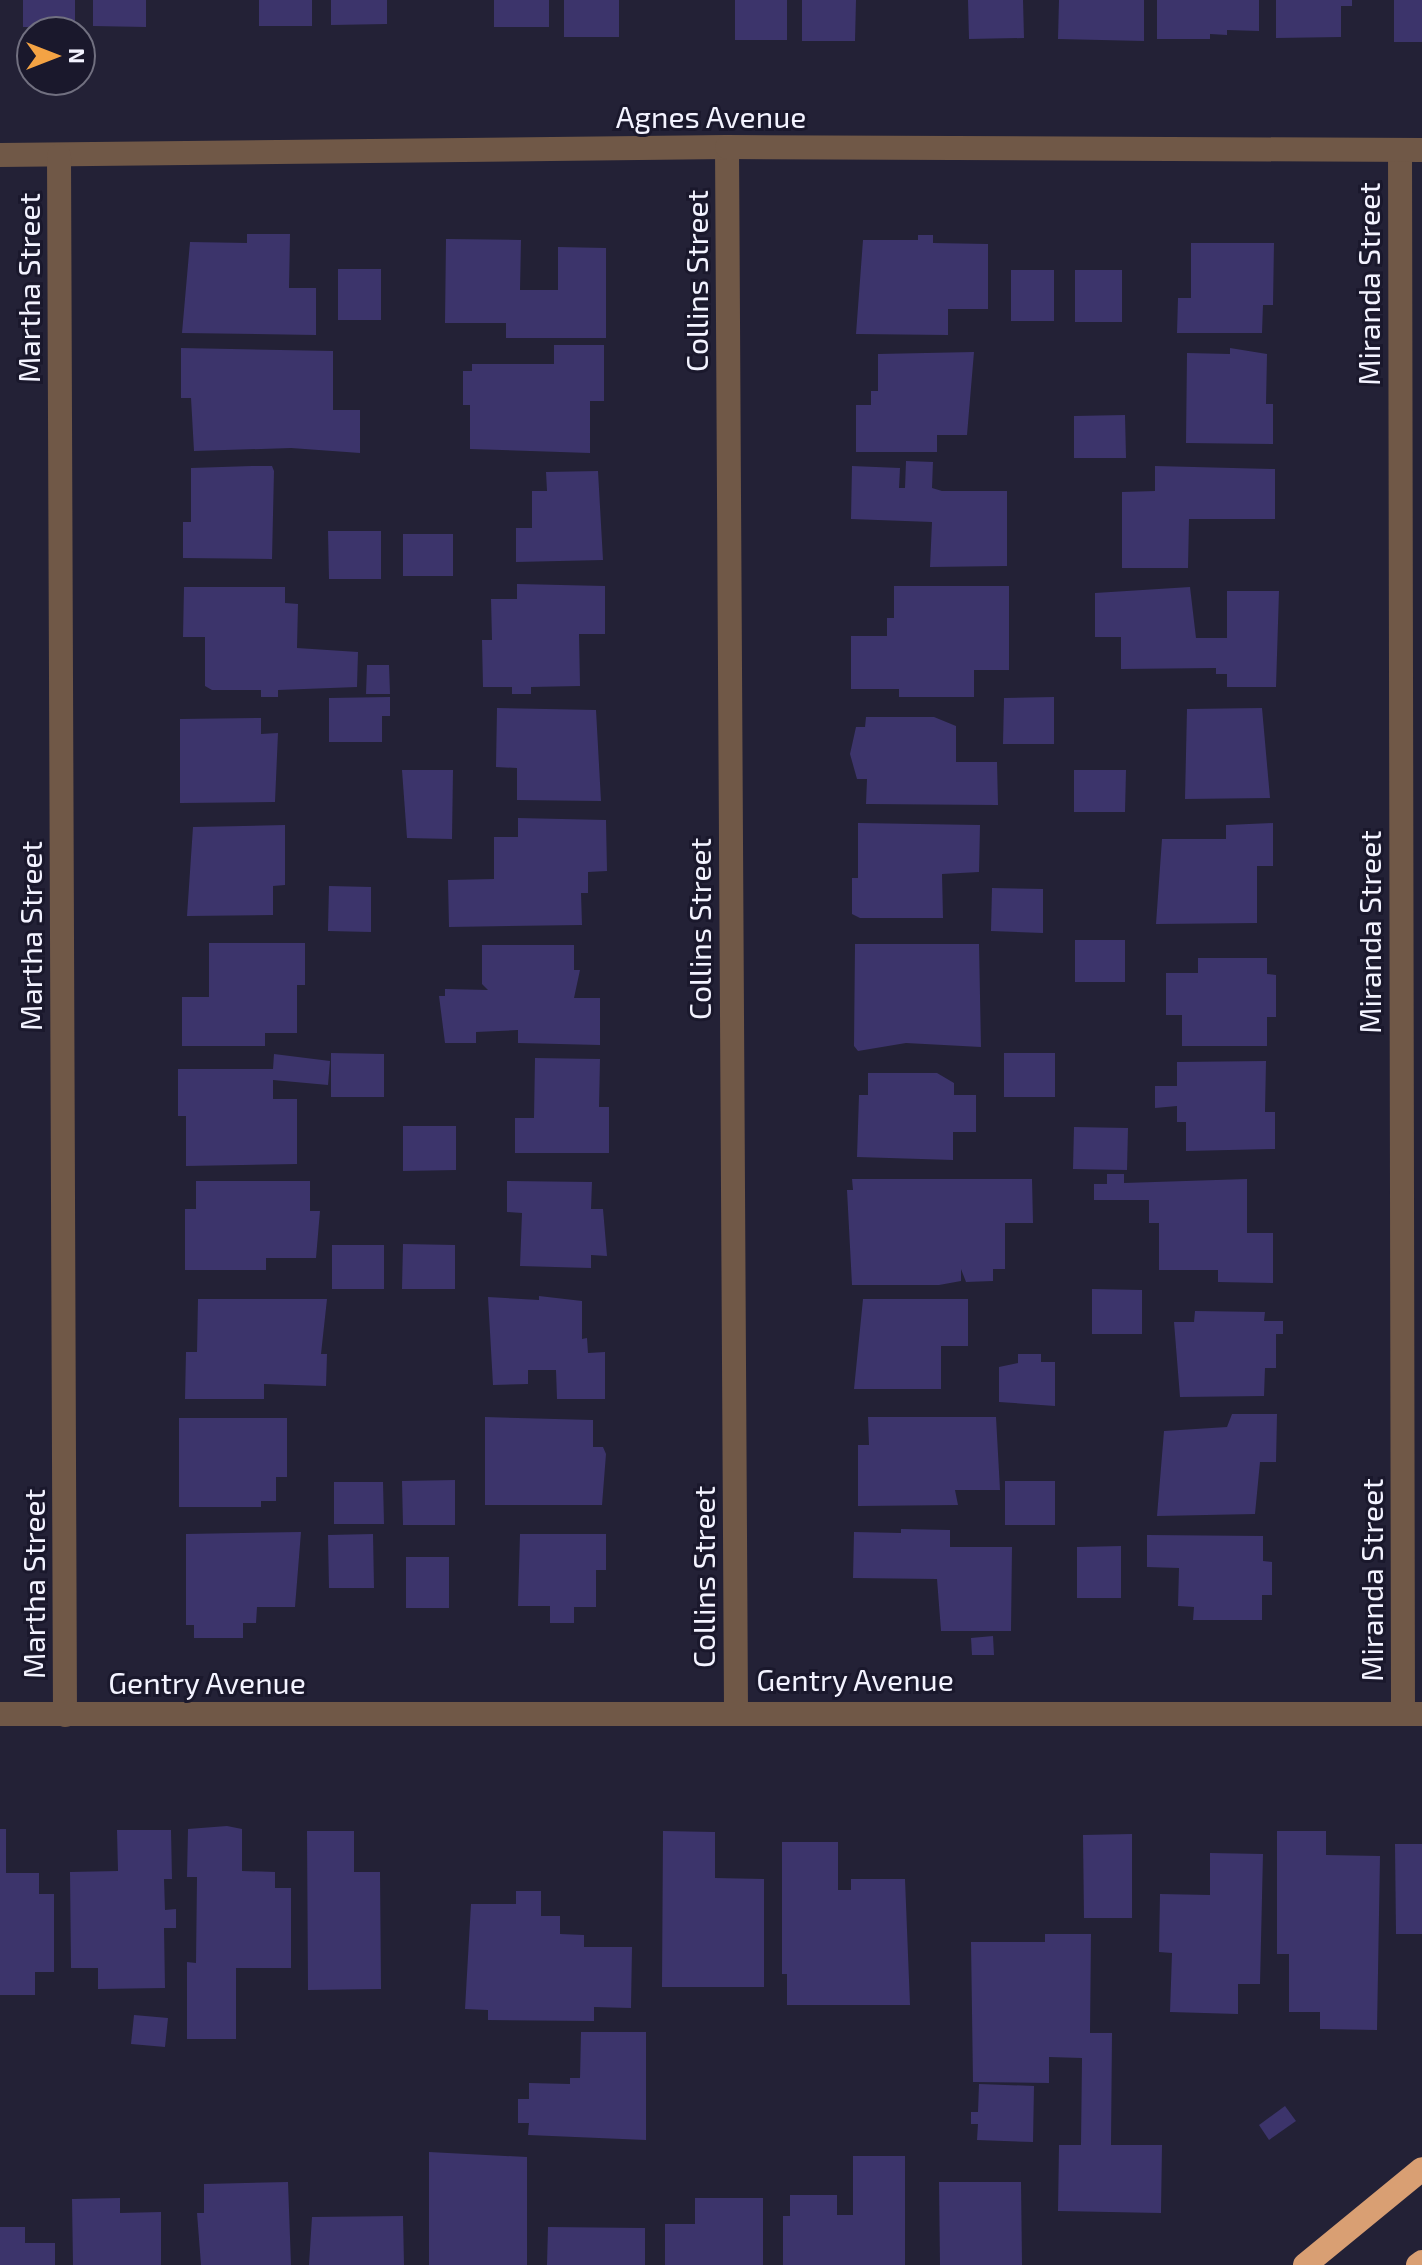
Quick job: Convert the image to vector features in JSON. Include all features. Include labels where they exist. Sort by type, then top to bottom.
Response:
[{"type":"highway","points":[[1305,2265],[1422,2169]]},
{"type":"street","name":"Agnes Avenue","points":[[0,155],[727,147],[1411,150]]},
{"type":"street","name":"Collins Street","points":[[727,147],[736,1711]]},
{"type":"street","name":"Miranda Street","points":[[1411,150],[1412,1714]]},
{"type":"street","name":"Martha Street","points":[[59,156],[65,1715]]},
{"type":"street","name":"Gentry Avenue","points":[[0,1714],[736,1711],[1412,1714]]},
{"type":"building","points":[[23,0],[75,0],[75,16],[23,16]]},
{"type":"building","points":[[93,0],[146,0],[146,27],[96,26],[96,16],[93,16]]},
{"type":"building","points":[[259,0],[312,0],[312,26],[259,26]]},
{"type":"building","points":[[331,0],[387,0],[387,24],[331,25]]},
{"type":"building","points":[[494,0],[549,0],[549,27],[494,27]]},
{"type":"building","points":[[564,0],[619,0],[619,37],[564,37]]},
{"type":"building","points":[[735,0],[787,0],[787,40],[735,40]]},
{"type":"building","points":[[802,0],[856,0],[855,41],[802,41]]},
{"type":"building","points":[[968,0],[1023,0],[1024,38],[969,39]]},
{"type":"building","points":[[1059,0],[1144,0],[1144,41],[1058,39]]},
{"type":"building","points":[[1157,0],[1259,0],[1259,31],[1227,30],[1227,35],[1210,34],[1210,39],[1157,39]]},
{"type":"building","points":[[1276,0],[1352,0],[1352,6],[1341,6],[1341,37],[1276,38]]},
{"type":"building","points":[[1394,0],[1422,0],[1422,42],[1394,42]]},
{"type":"building","points":[[247,234],[290,234],[289,288],[316,288],[316,335],[182,333],[190,242],[247,243]]},
{"type":"building","points":[[918,235],[933,235],[933,243],[988,244],[988,309],[948,309],[948,335],[856,334],[863,240],[918,240]]},
{"type":"building","points":[[446,239],[521,240],[520,290],[558,290],[558,247],[606,248],[606,338],[506,338],[506,323],[445,323]]},
{"type":"building","points":[[1191,243],[1274,243],[1273,305],[1263,305],[1262,333],[1177,333],[1178,298],[1191,298]]},
{"type":"building","points":[[338,269],[381,269],[381,320],[338,320]]},
{"type":"building","points":[[1011,270],[1054,270],[1054,321],[1011,321]]},
{"type":"building","points":[[1075,270],[1122,270],[1122,322],[1075,322]]},
{"type":"building","points":[[554,345],[604,345],[604,401],[590,401],[590,453],[470,449],[470,405],[463,405],[463,371],[472,371],[472,364],[554,364]]},
{"type":"building","points":[[181,348],[333,351],[333,410],[360,410],[360,453],[291,448],[194,451],[191,398],[181,398]]},
{"type":"building","points":[[1230,348],[1267,354],[1266,404],[1273,404],[1273,444],[1186,443],[1187,353],[1230,354]]},
{"type":"building","points":[[974,352],[967,435],[937,435],[937,452],[856,452],[856,405],[871,405],[871,391],[878,391],[878,354]]},
{"type":"building","points":[[1125,415],[1126,458],[1074,458],[1074,416]]},
{"type":"building","points":[[906,461],[933,462],[932,488],[942,491],[1007,491],[1007,566],[930,567],[932,522],[851,519],[852,466],[900,468],[899,488],[905,488]]},
{"type":"building","points":[[272,466],[272,559],[183,558],[183,522],[191,522],[191,468]]},
{"type":"building","points":[[1155,466],[1275,469],[1275,519],[1189,519],[1188,568],[1122,568],[1122,492],[1155,491]]},
{"type":"building","points":[[598,471],[603,560],[516,562],[516,528],[532,528],[532,491],[547,491],[546,472]]},
{"type":"building","points":[[328,531],[381,531],[381,579],[329,579]]},
{"type":"building","points":[[403,534],[453,534],[453,576],[403,576]]},
{"type":"building","points":[[517,584],[605,586],[605,634],[579,634],[580,686],[531,687],[531,694],[512,694],[512,687],[483,687],[482,640],[492,640],[491,599],[517,599]]},
{"type":"building","points":[[894,586],[1009,586],[1009,670],[974,670],[974,697],[899,697],[899,689],[851,689],[851,636],[887,636],[887,618],[894,618]]},
{"type":"building","points":[[184,587],[285,587],[285,603],[298,604],[297,648],[358,652],[357,687],[278,690],[278,697],[261,697],[261,690],[212,690],[205,686],[205,637],[183,637]]},
{"type":"building","points":[[1190,587],[1196,638],[1227,638],[1227,591],[1279,591],[1276,687],[1227,687],[1227,674],[1216,674],[1216,668],[1121,669],[1121,637],[1095,637],[1095,593]]},
{"type":"building","points":[[367,665],[389,665],[390,694],[366,694]]},
{"type":"building","points":[[390,697],[390,716],[382,716],[382,742],[329,742],[329,698]]},
{"type":"building","points":[[1054,697],[1054,744],[1003,744],[1004,698]]},
{"type":"building","points":[[497,708],[596,710],[601,801],[517,800],[517,768],[496,767]]},
{"type":"building","points":[[1262,708],[1270,798],[1185,799],[1187,709]]},
{"type":"building","points":[[866,717],[934,717],[956,726],[956,762],[997,762],[998,805],[866,804],[867,779],[857,779],[850,754],[856,727],[865,727]]},
{"type":"building","points":[[261,718],[261,734],[278,733],[275,802],[180,803],[180,719]]},
{"type":"building","points":[[402,770],[453,770],[452,839],[407,838]]},
{"type":"building","points":[[1074,770],[1126,770],[1125,812],[1074,812]]},
{"type":"building","points":[[518,818],[606,820],[607,871],[588,872],[588,893],[581,893],[582,925],[449,927],[448,880],[494,879],[494,837],[518,837]]},
{"type":"building","points":[[858,823],[980,825],[979,872],[942,874],[943,918],[860,918],[852,914],[852,878],[858,878]]},
{"type":"building","points":[[1273,823],[1273,866],[1257,866],[1257,923],[1156,924],[1162,839],[1226,839],[1226,825]]},
{"type":"building","points":[[285,825],[285,885],[273,886],[273,915],[187,916],[193,827]]},
{"type":"building","points":[[329,886],[371,887],[371,932],[328,931]]},
{"type":"building","points":[[992,888],[1043,889],[1043,933],[991,931]]},
{"type":"building","points":[[1075,940],[1125,940],[1125,982],[1075,982]]},
{"type":"building","points":[[209,943],[305,943],[305,985],[297,985],[297,1033],[265,1033],[265,1046],[182,1046],[182,997],[209,997]]},
{"type":"building","points":[[855,944],[979,944],[981,1047],[906,1043],[858,1051],[854,1046]]},
{"type":"building","points":[[482,945],[574,945],[574,970],[580,970],[574,998],[600,998],[600,1045],[518,1043],[518,1030],[476,1032],[476,1043],[445,1043],[439,996],[445,996],[445,989],[488,990],[482,984]]},
{"type":"building","points":[[1198,958],[1267,958],[1267,974],[1276,975],[1276,1017],[1267,1017],[1267,1046],[1182,1046],[1182,1015],[1166,1015],[1166,973],[1198,973]]},
{"type":"building","points":[[331,1053],[384,1054],[384,1097],[331,1097]]},
{"type":"building","points":[[1004,1053],[1055,1053],[1055,1097],[1004,1097]]},
{"type":"building","points":[[274,1054],[330,1061],[328,1085],[273,1080],[273,1099],[297,1099],[297,1164],[186,1166],[186,1116],[178,1116],[178,1069],[273,1069]]},
{"type":"building","points":[[535,1058],[600,1059],[599,1107],[609,1107],[609,1153],[515,1153],[515,1118],[534,1118]]},
{"type":"building","points":[[1266,1061],[1265,1112],[1275,1112],[1275,1149],[1186,1151],[1186,1122],[1177,1122],[1177,1106],[1155,1108],[1155,1086],[1177,1086],[1177,1062]]},
{"type":"building","points":[[868,1073],[937,1073],[954,1083],[954,1095],[976,1095],[976,1132],[953,1132],[953,1160],[857,1157],[859,1095],[868,1095]]},
{"type":"building","points":[[403,1126],[456,1126],[456,1170],[403,1171]]},
{"type":"building","points":[[1074,1127],[1128,1128],[1127,1170],[1073,1169]]},
{"type":"building","points":[[1107,1174],[1124,1174],[1124,1183],[1247,1179],[1247,1233],[1273,1233],[1273,1283],[1218,1282],[1218,1270],[1159,1270],[1159,1223],[1149,1223],[1149,1200],[1094,1200],[1094,1184],[1107,1184]]},
{"type":"building","points":[[852,1179],[1032,1179],[1033,1223],[1005,1223],[1005,1269],[993,1269],[993,1281],[966,1282],[961,1269],[961,1281],[939,1285],[852,1285],[847,1190],[853,1190]]},
{"type":"building","points":[[196,1181],[310,1181],[310,1211],[320,1211],[316,1258],[266,1258],[266,1270],[185,1270],[185,1209],[196,1209]]},
{"type":"building","points":[[507,1181],[592,1182],[591,1209],[603,1209],[607,1256],[591,1255],[591,1268],[520,1266],[522,1213],[507,1212]]},
{"type":"building","points":[[403,1244],[455,1245],[455,1289],[402,1289]]},
{"type":"building","points":[[332,1245],[384,1245],[384,1289],[332,1289]]},
{"type":"building","points":[[1092,1289],[1142,1290],[1142,1334],[1092,1334]]},
{"type":"building","points":[[539,1296],[582,1301],[582,1339],[587,1338],[588,1353],[605,1352],[605,1399],[557,1399],[556,1370],[528,1370],[528,1384],[493,1385],[488,1297],[539,1300]]},
{"type":"building","points":[[198,1299],[327,1299],[321,1354],[327,1354],[326,1386],[264,1384],[264,1399],[185,1399],[186,1352],[197,1352]]},
{"type":"building","points":[[863,1299],[968,1299],[968,1346],[941,1346],[941,1389],[854,1389]]},
{"type":"building","points":[[1195,1311],[1265,1312],[1264,1321],[1283,1321],[1283,1334],[1276,1334],[1276,1368],[1265,1368],[1264,1396],[1180,1397],[1174,1322],[1194,1322]]},
{"type":"building","points":[[1018,1354],[1041,1354],[1041,1362],[1055,1362],[1055,1406],[999,1402],[999,1367],[1018,1363]]},
{"type":"building","points":[[1232,1414],[1277,1414],[1276,1462],[1260,1462],[1255,1514],[1157,1516],[1164,1431],[1227,1427]]},
{"type":"building","points":[[485,1417],[593,1420],[593,1447],[603,1447],[606,1454],[602,1505],[485,1505]]},
{"type":"building","points":[[868,1417],[996,1417],[1000,1490],[955,1490],[958,1505],[858,1506],[858,1445],[869,1445]]},
{"type":"building","points":[[179,1418],[287,1418],[287,1477],[276,1477],[276,1501],[261,1501],[261,1507],[179,1507]]},
{"type":"building","points":[[455,1480],[455,1525],[403,1525],[402,1481]]},
{"type":"building","points":[[1005,1481],[1055,1481],[1055,1525],[1005,1525]]},
{"type":"building","points":[[334,1482],[383,1482],[384,1524],[334,1524]]},
{"type":"building","points":[[901,1529],[950,1530],[950,1547],[1012,1547],[1011,1631],[941,1631],[937,1579],[853,1578],[854,1532],[901,1533]]},
{"type":"building","points":[[301,1532],[295,1607],[257,1607],[256,1623],[243,1623],[243,1638],[194,1638],[194,1625],[186,1625],[186,1534]]},
{"type":"building","points":[[373,1534],[374,1588],[329,1588],[328,1535]]},
{"type":"building","points":[[520,1534],[606,1534],[606,1570],[596,1570],[596,1607],[574,1607],[574,1623],[550,1623],[550,1606],[518,1606]]},
{"type":"building","points":[[1147,1535],[1263,1536],[1263,1561],[1272,1562],[1272,1595],[1262,1595],[1262,1620],[1193,1620],[1194,1607],[1178,1606],[1179,1568],[1147,1567]]},
{"type":"building","points":[[1121,1546],[1121,1598],[1077,1598],[1077,1547]]},
{"type":"building","points":[[406,1557],[449,1557],[449,1608],[406,1608]]},
{"type":"building","points":[[993,1636],[994,1655],[972,1655],[971,1638]]},
{"type":"building","points":[[227,1826],[242,1829],[242,1871],[275,1872],[275,1888],[291,1888],[291,1968],[236,1968],[236,2039],[187,2039],[187,1962],[196,1963],[197,1877],[187,1877],[188,1829]]},
{"type":"building","points":[[0,1829],[6,1829],[6,1873],[39,1873],[39,1894],[54,1894],[54,1972],[35,1972],[35,1995],[0,1995]]},
{"type":"building","points":[[117,1830],[171,1830],[172,1879],[164,1879],[165,1910],[176,1909],[176,1928],[164,1928],[165,1988],[98,1989],[98,1968],[71,1968],[70,1872],[118,1871]]},
{"type":"building","points":[[307,1831],[354,1831],[354,1872],[380,1872],[381,1989],[308,1990]]},
{"type":"building","points":[[663,1831],[715,1832],[715,1878],[764,1879],[764,1987],[662,1987]]},
{"type":"building","points":[[1277,1831],[1326,1831],[1326,1855],[1380,1856],[1377,2030],[1320,2029],[1320,2012],[1289,2012],[1289,1954],[1277,1954]]},
{"type":"building","points":[[1132,1834],[1132,1918],[1084,1918],[1083,1835]]},
{"type":"building","points":[[782,1842],[838,1842],[838,1890],[851,1890],[851,1879],[905,1879],[910,2005],[787,2005],[787,1974],[782,1974]]},
{"type":"building","points":[[1395,1844],[1422,1844],[1422,1934],[1396,1934]]},
{"type":"building","points":[[1210,1853],[1263,1854],[1260,1984],[1238,1984],[1238,2014],[1170,2012],[1172,1953],[1159,1952],[1160,1894],[1210,1895]]},
{"type":"building","points":[[516,1891],[541,1891],[541,1916],[560,1916],[560,1934],[584,1935],[584,1947],[632,1947],[631,2008],[594,2007],[594,2021],[488,2020],[488,2010],[465,2009],[471,1904],[516,1904]]},
{"type":"building","points":[[1045,1934],[1091,1934],[1090,2033],[1112,2033],[1111,2145],[1162,2145],[1161,2213],[1058,2211],[1059,2145],[1081,2145],[1082,2058],[1049,2057],[1049,2083],[973,2082],[971,1942],[1045,1942]]},
{"type":"building","points":[[134,2015],[168,2018],[165,2047],[131,2044]]},
{"type":"building","points":[[581,2032],[646,2032],[646,2140],[528,2135],[529,2123],[518,2123],[518,2099],[529,2099],[529,2083],[570,2084],[570,2078],[580,2078]]},
{"type":"building","points":[[979,2084],[1034,2086],[1033,2142],[977,2140],[978,2124],[971,2124],[971,2112],[978,2112]]},
{"type":"building","points":[[1285,2106],[1296,2121],[1269,2140],[1259,2125]]},
{"type":"building","points":[[429,2152],[527,2157],[527,2265],[429,2265]]},
{"type":"building","points":[[853,2156],[905,2156],[905,2265],[783,2265],[783,2216],[790,2216],[790,2195],[837,2195],[837,2215],[853,2215]]},
{"type":"building","points":[[288,2182],[291,2265],[201,2265],[197,2213],[204,2213],[204,2184]]},
{"type":"building","points":[[939,2182],[1021,2182],[1022,2265],[940,2265]]},
{"type":"building","points":[[120,2198],[120,2213],[161,2212],[161,2265],[73,2265],[72,2199]]},
{"type":"building","points":[[695,2198],[763,2198],[763,2265],[665,2265],[665,2224],[695,2224]]},
{"type":"building","points":[[403,2216],[404,2265],[309,2265],[312,2217]]},
{"type":"building","points":[[0,2227],[25,2227],[25,2243],[55,2243],[55,2265],[0,2265]]},
{"type":"building","points":[[548,2227],[645,2228],[645,2265],[547,2265]]}]
